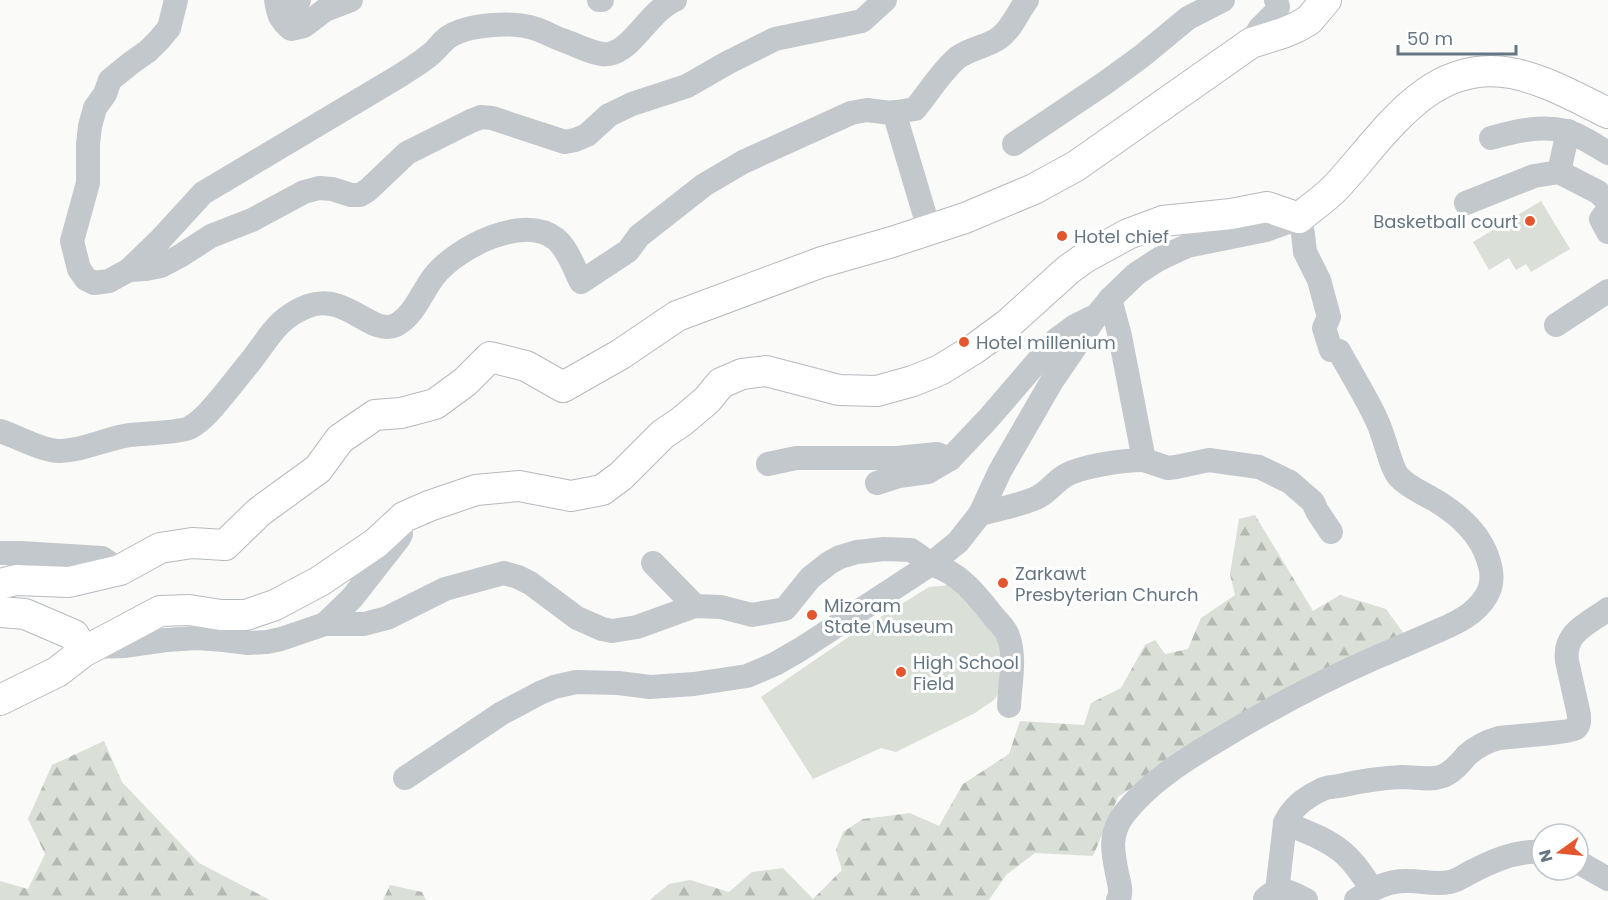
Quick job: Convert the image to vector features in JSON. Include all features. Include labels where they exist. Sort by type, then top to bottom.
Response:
[{"type":"main road","points":[[0,584],[16,580],[69,582],[120,570],[160,548],[192,543],[225,545],[259,512],[318,469],[340,439],[375,415],[401,413],[435,404],[465,382],[490,357],[526,366],[563,387],[621,354],[677,316],[822,262],[984,211],[1034,189],[1076,166],[1251,43],[1283,33],[1309,20],[1326,0]]},
{"type":"main road","points":[[0,700],[57,672],[88,650],[160,611],[189,610],[221,615],[246,615],[275,605],[320,581],[376,543],[404,517],[429,506],[476,490],[519,486],[571,496],[602,490],[621,476],[663,434],[707,400],[721,383],[742,374],[766,371],[839,390],[877,391],[913,381],[940,370],[991,337],[1069,268],[1128,234],[1163,221],[1231,214],[1267,207],[1299,218],[1336,188],[1407,107],[1424,93],[1446,81],[1467,74],[1487,71],[1510,73],[1535,79],[1608,113]]},
{"type":"main road","points":[[0,612],[25,614],[74,635],[88,650]]},
{"type":"street","points":[[176,0],[169,28],[148,51],[110,80],[105,94],[95,108],[88,144],[88,183],[72,241],[79,269],[86,279],[94,283],[110,281],[129,270],[202,194],[401,75],[454,34],[500,23],[534,28],[600,54],[608,54],[627,46],[655,14],[675,0]]},
{"type":"street","points":[[299,0],[278,8],[283,23],[291,29],[304,26],[325,10],[351,0]]},
{"type":"street","points":[[129,270],[161,266],[211,236],[252,220],[304,192],[319,188],[360,195],[407,153],[481,117],[492,118],[565,142],[575,140],[587,135],[609,116],[632,104],[687,86],[775,39],[862,21],[885,0]]},
{"type":"street","points":[[0,431],[51,450],[65,451],[128,435],[187,429],[206,414],[250,362],[278,323],[297,311],[310,305],[332,303],[377,325],[386,328],[394,326],[401,322],[414,307],[435,275],[459,254],[472,245],[510,231],[534,230],[555,238],[565,249],[581,282],[628,251],[639,236],[696,191],[743,162],[851,113],[867,110],[894,112],[915,108],[956,59],[1000,38],[1027,0]]},
{"type":"street","points":[[1014,144],[1142,56],[1188,18],[1223,0]]},
{"type":"street","points":[[1251,43],[1260,28],[1275,13],[1280,2]]},
{"type":"street","points":[[894,112],[926,219],[926,231]]},
{"type":"street","points":[[1491,138],[1522,130],[1553,129],[1568,131],[1608,153]]},
{"type":"street","points":[[1559,172],[1568,131]]},
{"type":"street","points":[[1466,203],[1534,176],[1559,172],[1598,192],[1608,202]]},
{"type":"street","points":[[1608,210],[1601,219],[1608,232]]},
{"type":"street","points":[[405,778],[502,713],[554,687],[576,682],[618,683],[650,687],[694,684],[747,676],[801,649],[931,564],[958,542],[980,514],[1000,471],[1052,381],[1104,307],[1136,274],[1187,246],[1266,230],[1299,218],[1305,252],[1319,280],[1329,317],[1324,328],[1331,350],[1339,351],[1378,423],[1396,475],[1407,485],[1456,515],[1474,534],[1489,560],[1492,573],[1491,585],[1477,607],[1458,622],[1335,676],[1268,710],[1198,752],[1136,800],[1114,831],[1114,861],[1121,895],[1118,900]]},
{"type":"street","points":[[1556,325],[1608,291]]},
{"type":"street","points":[[877,483],[898,476],[928,472],[950,459],[1056,340],[1104,307]]},
{"type":"street","points":[[1104,307],[1120,336],[1144,460]]},
{"type":"street","points":[[768,464],[796,458],[897,458],[937,454],[950,459]]},
{"type":"street","points":[[980,514],[1040,496],[1060,478],[1079,469],[1133,460],[1144,460],[1168,468],[1209,460],[1259,467],[1290,482],[1313,502],[1331,532]]},
{"type":"street","points":[[325,624],[352,598],[399,538],[401,534],[397,524]]},
{"type":"street","points":[[88,650],[197,638],[248,644],[267,642],[325,624],[364,624],[387,618],[445,589],[504,573],[530,583],[576,618],[612,632],[637,627],[695,606],[721,607],[752,615],[785,609],[810,578],[840,557],[857,552],[884,549],[911,550],[931,564],[946,569],[965,582],[1008,634],[1012,667],[1009,706]]},
{"type":"street","points":[[0,554],[102,558],[120,570]]},
{"type":"street","points":[[653,563],[695,606]]},
{"type":"street","points":[[1306,900],[1290,892],[1273,897],[1285,823],[1289,814],[1304,799],[1322,789],[1363,781],[1394,777],[1421,779],[1444,776],[1480,745],[1496,739],[1575,729],[1579,723],[1579,715],[1567,661],[1566,652],[1569,640],[1576,631],[1608,609]]},
{"type":"street","points":[[1285,823],[1324,840],[1342,852],[1356,866],[1364,894],[1390,883],[1405,880],[1450,882],[1511,856],[1530,854]]},
{"type":"street","points":[[1590,869],[1608,879]]},
{"type":"green space","name":"Basketball court","points":[[1541,201],[1570,249],[1531,272],[1526,264],[1516,270],[1509,258],[1489,270],[1473,242]]},
{"type":"green space","points":[[1255,515],[1313,611],[1340,595],[1386,609],[1407,638],[1193,747],[1118,797],[1093,856],[1035,853],[1006,875],[989,900],[650,900],[669,884],[690,880],[729,892],[752,872],[783,868],[813,899],[842,870],[836,850],[843,832],[863,819],[910,813],[939,826],[963,784],[1009,754],[1020,721],[1084,725],[1091,703],[1121,688],[1145,645],[1155,640],[1165,654],[1188,649],[1201,618],[1235,595],[1230,574],[1239,519]]},
{"type":"green space","name":"High School Field","points":[[950,585],[968,593],[996,634],[1005,684],[994,700],[975,713],[896,752],[881,748],[813,779],[761,697],[850,636],[929,587]]},
{"type":"green space","points":[[104,741],[122,782],[199,863],[270,900],[0,900],[0,881],[28,889],[45,854],[28,819],[52,765]]},
{"type":"green space","points":[[390,885],[422,892],[426,900],[383,900]]},
{"type":"place","name":"Basketball court","points":[[1530,221]]},
{"type":"place","name":"Hotel chief","points":[[1062,236]]},
{"type":"place","name":"Hotel millenium","points":[[964,342]]},
{"type":"place","name":"Zarkawt Presbyterian Church","points":[[1003,583]]},
{"type":"place","name":"Mizoram State Museum","points":[[812,615]]},
{"type":"place","name":"High School Field","points":[[901,672]]}]
